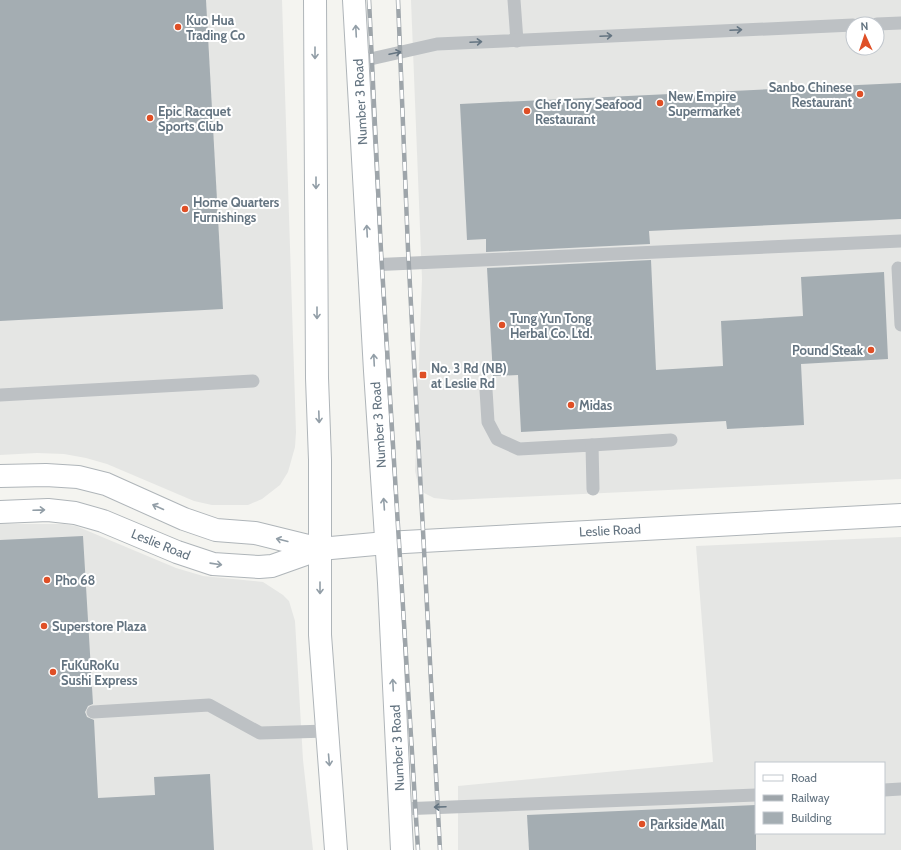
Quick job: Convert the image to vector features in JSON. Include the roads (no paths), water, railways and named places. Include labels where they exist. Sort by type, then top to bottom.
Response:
[{"type":"main road","points":[[315,0],[320,636],[336,850]]},
{"type":"main road","name":"Number 3 Road","points":[[354,0],[386,543],[402,850]]},
{"type":"main road","name":"Leslie Road","points":[[0,476],[46,475],[78,477],[106,484],[184,519],[216,530],[255,533],[320,549]]},
{"type":"main road","name":"Leslie Road","points":[[0,512],[48,510],[75,513],[103,521],[177,552],[213,564],[259,568],[272,566],[320,549],[386,543],[901,516]]},
{"type":"lane","points":[[514,0],[517,40]]},
{"type":"lane","points":[[885,24],[901,23]]},
{"type":"lane","points":[[357,62],[437,44],[845,25]]},
{"type":"lane","points":[[369,265],[901,241]]},
{"type":"lane","points":[[898,268],[901,325]]},
{"type":"lane","points":[[0,395],[253,381]]},
{"type":"lane","points":[[486,390],[488,422],[497,439],[519,449],[671,440]]},
{"type":"lane","points":[[592,445],[593,489]]},
{"type":"lane","points":[[94,712],[209,705],[260,733],[327,731]]},
{"type":"lane","points":[[885,790],[901,789]]},
{"type":"lane","points":[[400,809],[755,795]]},
{"type":"railway","points":[[369,0],[381,251],[418,850]]},
{"type":"railway","points":[[398,0],[408,249],[440,850]]},
{"type":"place","name":"Kuo Hua Trading Co","points":[[178,27]]},
{"type":"place","name":"Sanbo Chinese Restaurant","points":[[860,94]]},
{"type":"place","name":"New Empire Supermarket","points":[[660,103]]},
{"type":"place","name":"Chef Tony Seafood Restaurant","points":[[527,111]]},
{"type":"place","name":"Epic Racquet Sports Club","points":[[150,118]]},
{"type":"place","name":"Home Quarters Furnishings","points":[[185,209]]},
{"type":"place","name":"Tung Yun Tong Herbal Co. Ltd.","points":[[502,325]]},
{"type":"place","name":"Pound Steak","points":[[871,350]]},
{"type":"place","name":"No. 3 Rd (NB) at Leslie Rd","points":[[423,375]]},
{"type":"place","name":"Midas","points":[[571,405]]},
{"type":"place","name":"Pho 68","points":[[47,580]]},
{"type":"place","name":"Superstore Plaza","points":[[44,626]]},
{"type":"place","name":"FuKuRoKu Sushi Express","points":[[53,672]]},
{"type":"place","name":"Parkside Mall","points":[[642,824]]}]
